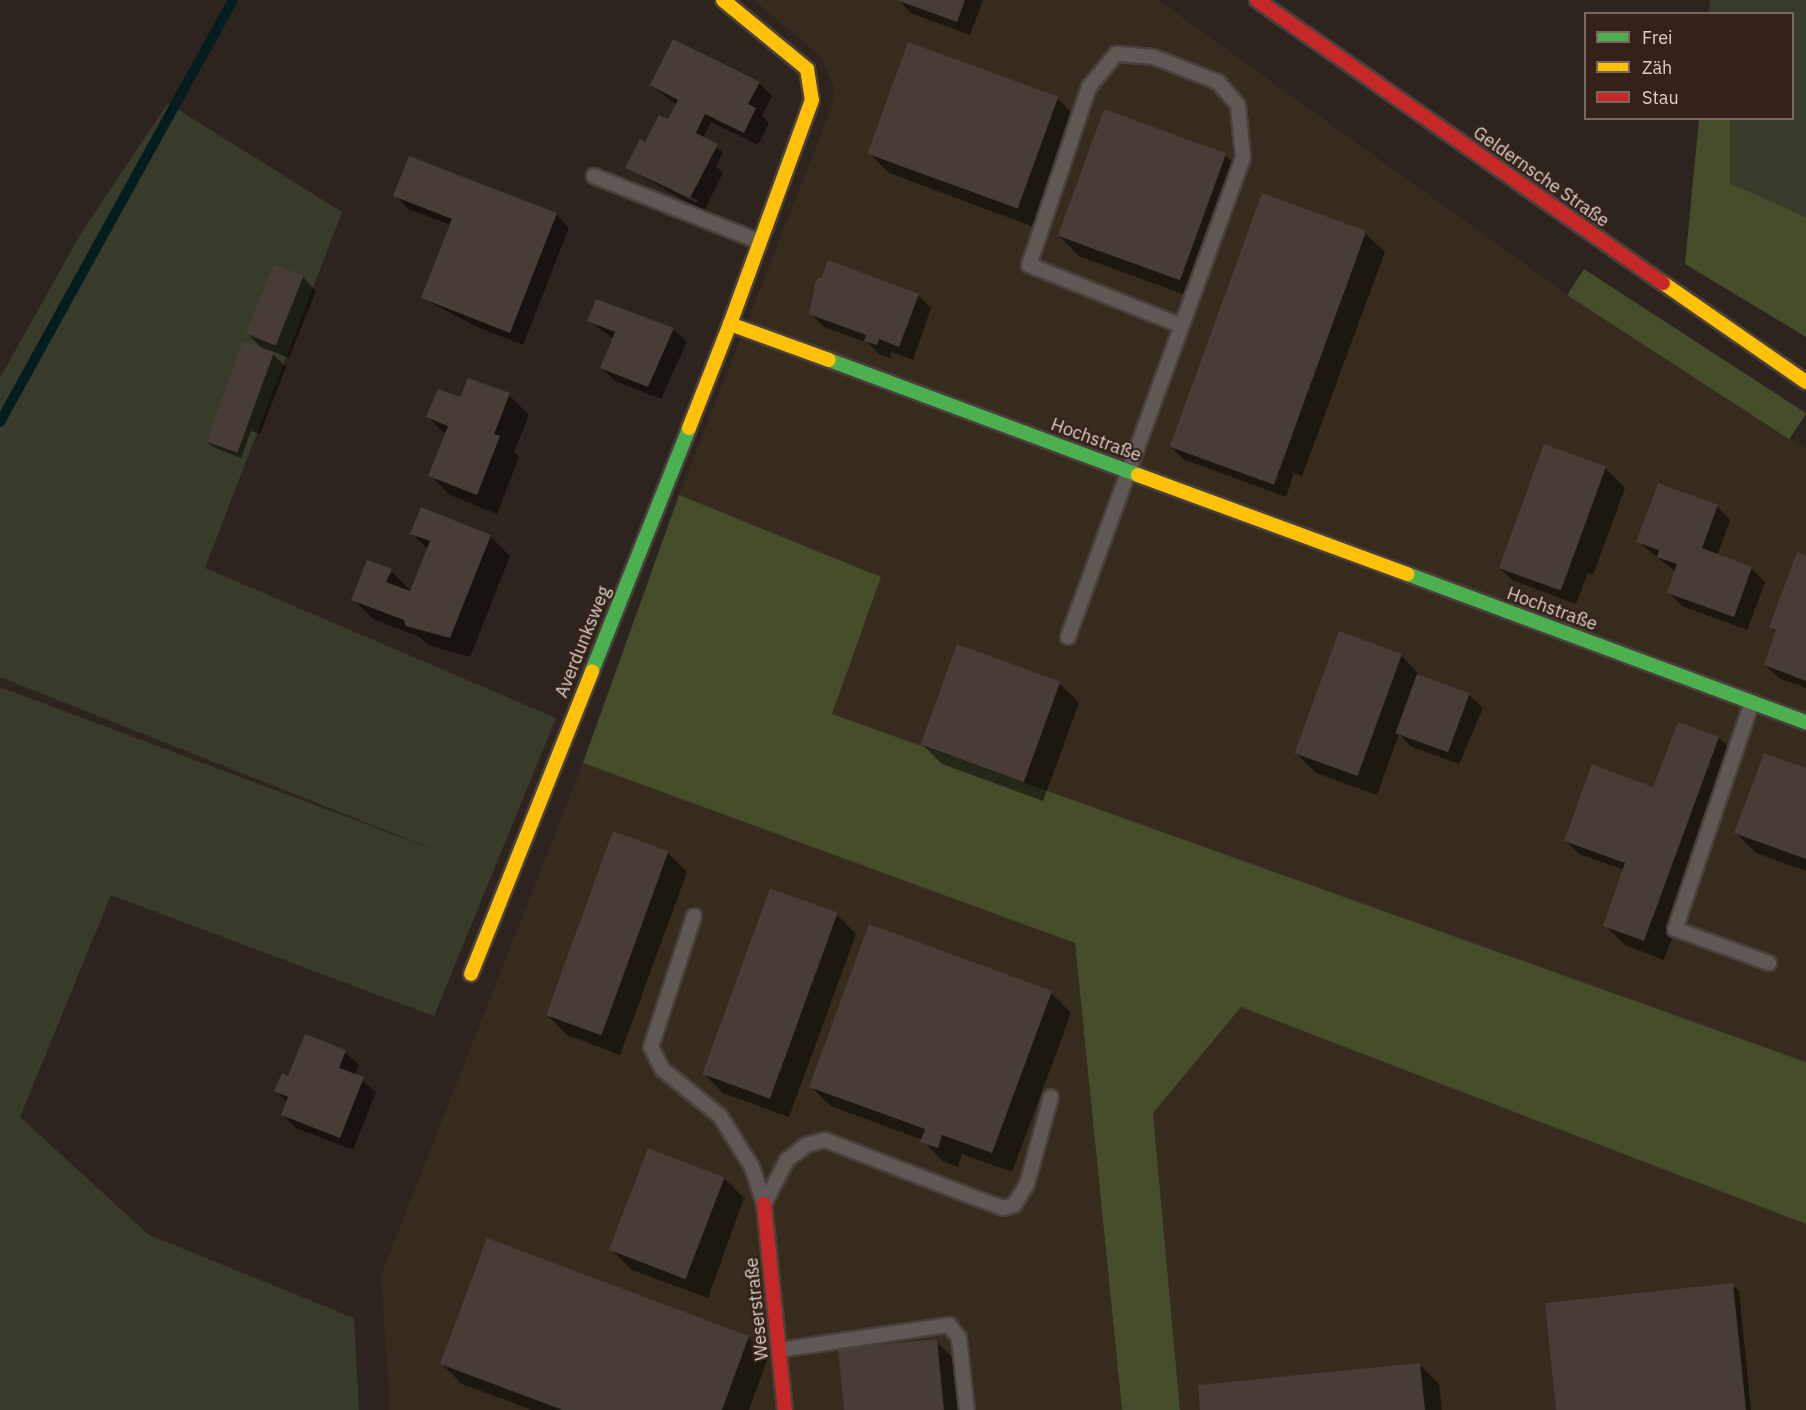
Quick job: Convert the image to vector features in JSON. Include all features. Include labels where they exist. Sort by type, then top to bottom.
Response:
[{"type":"street","points":[[723,0],[807,69],[812,100],[758,241],[730,324]]},
{"type":"street","name":"Geldernsche Straße","points":[[1257,0],[1806,382]]},
{"type":"street","name":"Hochstraße","points":[[730,324],[1806,722]]},
{"type":"street","name":"Averdunksweg","points":[[471,974],[730,324]]},
{"type":"street","name":"Weserstraße","points":[[764,1204],[785,1410]]},
{"type":"lane","points":[[1068,637],[1126,470],[1243,158],[1238,105],[1218,82],[1154,57],[1116,54],[1089,87],[1029,265],[1180,325]]},
{"type":"lane","points":[[594,177],[758,241]]},
{"type":"lane","points":[[1752,702],[1675,929],[1769,963]]},
{"type":"lane","points":[[694,916],[651,1047],[663,1069],[720,1116],[752,1167],[764,1204]]},
{"type":"lane","points":[[764,1204],[787,1160],[806,1145],[825,1140],[1003,1208],[1014,1205],[1027,1184],[1051,1097]]},
{"type":"lane","points":[[779,1350],[949,1325],[959,1338],[967,1410]]},
{"type":"shaded area","points":[[754,0],[1158,0],[1565,293],[1806,449],[1806,1062],[831,714],[679,495],[833,104],[834,86],[820,56]]},
{"type":"shaded area","points":[[583,763],[1075,943],[1122,1410],[390,1410],[381,1275]]},
{"type":"shaded area","points":[[1241,1007],[1806,1224],[1806,1410],[1180,1410],[1153,1113]]},
{"type":"green space","points":[[1710,0],[1806,0],[1806,217],[1730,183],[1730,120],[1794,120],[1794,12],[1708,12]]},
{"type":"green space","points":[[168,103],[342,212],[205,568],[556,718],[434,1016],[111,895],[20,1117],[149,1235],[354,1318],[359,1410],[0,1410],[0,687],[443,853],[0,677],[0,378],[80,235]]},
{"type":"green space","points":[[1699,120],[1730,120],[1730,183],[1806,217],[1806,337],[1685,264]]},
{"type":"green space","points":[[1584,269],[1806,413],[1789,439],[1567,295]]},
{"type":"green space","points":[[679,495],[881,577],[832,714],[1806,1062],[1806,1224],[1241,1007],[1153,1113],[1180,1410],[1122,1410],[1075,943],[583,763]]},
{"type":"building","points":[[896,0],[965,0],[957,22]]},
{"type":"building","points":[[673,39],[760,82],[748,104],[756,108],[744,133],[705,114],[696,133],[718,144],[690,198],[625,168],[640,139],[645,142],[659,115],[668,119],[678,100],[650,85]]},
{"type":"building","points":[[908,42],[1058,97],[1018,209],[867,154]]},
{"type":"building","points":[[1104,109],[1226,153],[1180,280],[1058,236]]},
{"type":"building","points":[[409,156],[557,213],[510,333],[421,298],[452,219],[393,196]]},
{"type":"building","points":[[1262,193],[1366,231],[1274,485],[1170,447]]},
{"type":"building","points":[[828,260],[919,294],[899,347],[879,339],[877,345],[864,341],[866,335],[809,314],[816,280],[822,277]]},
{"type":"building","points":[[274,264],[304,276],[276,346],[246,334]]},
{"type":"building","points":[[596,299],[674,328],[648,387],[600,368],[615,332],[587,321]]},
{"type":"building","points":[[243,341],[274,352],[237,453],[206,442]]},
{"type":"building","points":[[468,378],[510,393],[494,434],[500,436],[477,495],[428,476],[448,426],[426,417],[438,389],[460,397]]},
{"type":"building","points":[[1544,444],[1606,467],[1561,591],[1499,568]]},
{"type":"building","points":[[1658,483],[1718,505],[1702,548],[1752,567],[1734,617],[1667,593],[1677,564],[1657,557],[1659,550],[1636,542]]},
{"type":"building","points":[[421,507],[491,535],[450,638],[406,626],[404,620],[351,600],[367,560],[392,569],[386,582],[410,591],[430,541],[410,534]]},
{"type":"building","points":[[1797,552],[1806,556],[1806,681],[1764,665],[1776,630],[1769,627]]},
{"type":"building","points":[[1339,631],[1402,654],[1357,776],[1295,753]]},
{"type":"building","points":[[957,644],[1060,682],[1024,782],[920,745]]},
{"type":"building","points":[[1417,674],[1470,693],[1448,752],[1395,733]]},
{"type":"building","points":[[1678,722],[1719,737],[1644,941],[1603,926],[1625,863],[1564,841],[1592,764],[1653,787]]},
{"type":"building","points":[[1764,753],[1806,768],[1806,859],[1734,833]]},
{"type":"building","points":[[613,831],[668,851],[601,1035],[546,1015]]},
{"type":"building","points":[[770,888],[838,913],[770,1099],[702,1074]]},
{"type":"building","points":[[869,924],[1052,991],[992,1153],[942,1135],[938,1148],[920,1142],[925,1129],[809,1087]]},
{"type":"building","points":[[305,1034],[346,1050],[339,1068],[364,1077],[340,1138],[281,1115],[288,1097],[274,1091],[282,1073],[288,1076]]},
{"type":"building","points":[[648,1148],[725,1177],[685,1279],[609,1250]]},
{"type":"building","points":[[487,1238],[749,1336],[722,1410],[563,1410],[440,1364]]},
{"type":"building","points":[[1733,1283],[1746,1410],[1556,1410],[1545,1303]]},
{"type":"building","points":[[937,1339],[944,1410],[844,1410],[838,1349]]},
{"type":"building","points":[[1420,1363],[1425,1410],[1200,1410],[1198,1385]]},
{"type":"waterway","points":[[0,422],[233,0]]},
{"type":"traffic: fast","points":[[829,360],[1138,475]]},
{"type":"traffic: fast","points":[[592,671],[689,428]]},
{"type":"traffic: fast","points":[[1407,574],[1806,722]]},
{"type":"traffic: slow","points":[[723,0],[807,69],[812,100],[730,324],[829,360]]},
{"type":"traffic: slow","points":[[1663,283],[1806,382]]},
{"type":"traffic: slow","points":[[689,428],[730,324]]},
{"type":"traffic: slow","points":[[1138,475],[1407,574]]},
{"type":"traffic: slow","points":[[471,974],[592,671]]},
{"type":"traffic: jam","points":[[1257,0],[1663,283]]},
{"type":"traffic: jam","points":[[764,1204],[785,1410]]}]
